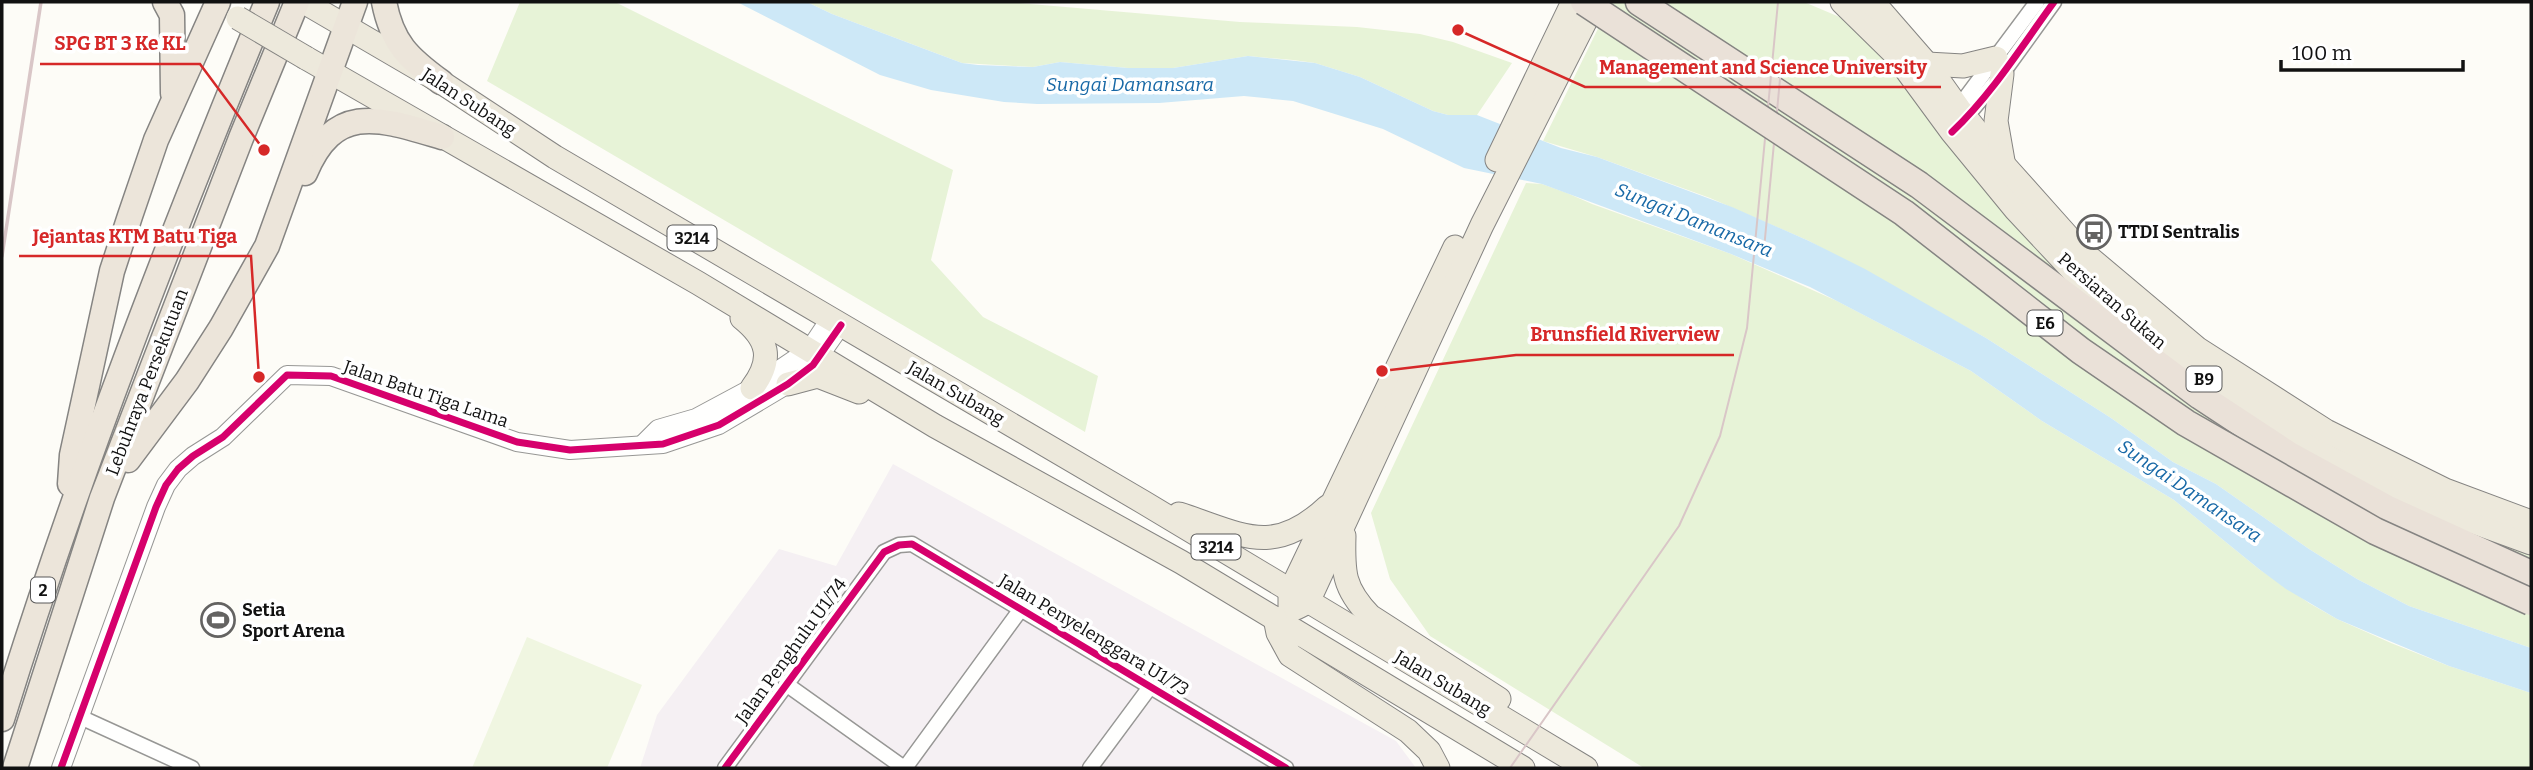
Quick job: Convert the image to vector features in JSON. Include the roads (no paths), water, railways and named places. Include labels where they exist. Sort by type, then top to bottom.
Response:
[{"type":"highway","points":[[166,2],[172,15],[173,100]]},
{"type":"highway","name":"Lebuhraya Persekutuan","points":[[2,719],[73,499],[267,2]]},
{"type":"highway","name":"Lebuhraya Persekutuan","points":[[15,768],[102,498],[236,151],[297,2]]},
{"type":"highway","points":[[267,246],[328,71],[336,21],[355,2]]},
{"type":"highway","points":[[384,2],[388,20],[401,47],[412,61],[441,82]]},
{"type":"highway","name":"E6","points":[[1584,2],[1904,213],[2081,351],[2186,423],[2375,531],[2531,601]]},
{"type":"highway","name":"E6","points":[[1639,2],[1919,186],[2200,396],[2291,456],[2386,509],[2531,574]]},
{"type":"highway","points":[[73,499],[70,486],[72,455],[112,271],[156,140],[215,3]]},
{"type":"highway","points":[[102,498],[187,381],[267,246],[312,157],[329,135],[340,127],[374,120],[442,137]]},
{"type":"main road","name":"3214","points":[[304,2],[336,21]]},
{"type":"main road","points":[[1438,768],[1429,751],[1408,731],[1290,655],[1278,633],[1333,501],[1536,96],[1573,2]]},
{"type":"main road","points":[[1536,96],[1595,2]]},
{"type":"main road","name":"Persiaran Sukan","points":[[1842,2],[1894,53],[1955,120],[2004,165],[2079,249],[2198,349],[2326,431],[2445,490],[2531,522]]},
{"type":"main road","name":"Persiaran Sukan","points":[[1868,2],[1880,10],[1927,64],[1955,120],[2016,210],[2075,273],[2196,374],[2328,457],[2438,509],[2531,543]]},
{"type":"main road","name":"3214","points":[[215,3],[328,71],[698,283],[935,426],[1181,562],[1254,606],[1291,605]]},
{"type":"main road","name":"Jalan Subang","points":[[336,21],[441,82],[555,158],[1143,502],[1291,605],[1490,711],[1576,762]]},
{"type":"main road","points":[[1927,64],[1999,66],[1996,121],[2004,165]]},
{"type":"main road","points":[[1291,605],[1344,526],[1475,221]]},
{"type":"main road","points":[[698,283],[755,329],[764,340],[766,356],[763,371],[752,388]]},
{"type":"main road","points":[[788,384],[818,376],[935,426]]},
{"type":"main road","points":[[1143,502],[1266,539],[1295,533],[1333,501]]},
{"type":"main road","points":[[1344,526],[1345,580],[1356,601],[1370,616],[1564,741],[1580,753],[1592,768]]},
{"type":"main road","name":"Jalan Subang","points":[[1291,605],[1305,637],[1496,761],[1526,762]]},
{"type":"main road","points":[[1490,711],[1521,741],[1526,762],[1576,762]]},
{"type":"street","points":[[1999,66],[2037,2]]},
{"type":"street","points":[[1955,120],[2054,2]]},
{"type":"street","points":[[643,444],[658,429],[696,418],[815,352],[835,322]]},
{"type":"street","name":"Jalan Batu Tiga Lama","points":[[61,768],[78,716],[166,485],[193,456],[223,437],[287,375],[331,376],[517,442],[570,450],[663,444],[719,425],[788,384],[813,365],[815,352]]},
{"type":"street","name":"Jalan Penyelenggara U1/73","points":[[884,552],[898,545],[912,544],[1277,766]]},
{"type":"street","name":"Jalan Penghulu U1/74","points":[[724,768],[884,552]]},
{"type":"street","points":[[786,684],[904,768],[1021,609]]},
{"type":"street","points":[[1090,768],[1150,687]]},
{"type":"street","points":[[78,716],[192,768]]},
{"type":"water","name":"Sungai Damansara","points":[[737,2],[807,2],[962,63],[978,65],[1033,67],[1060,62],[1128,68],[1173,68],[1248,56],[1315,63],[1360,77],[1433,111],[1448,115],[1477,115],[1561,148],[1597,157],[1732,207],[1865,269],[1986,338],[2111,418],[2173,462],[2216,484],[2357,579],[2409,606],[2531,648],[2531,693],[2449,666],[2337,619],[2286,589],[2174,500],[2042,421],[1971,371],[1810,287],[1731,254],[1542,184],[1464,168],[1383,129],[1293,101],[1244,96],[1159,103],[1037,104],[1004,102],[931,90],[880,75]]},
{"type":"tram line","points":[[1510,768],[1679,526],[1720,436],[1747,328],[1778,2]]},
{"type":"tram line","points":[[1764,249],[1782,58]]},
{"type":"railway","points":[[2,256],[41,2]]},
{"type":"place","name":"Management and Science University","points":[[1458,30]]},
{"type":"place","name":"SPG BT 3 Ke KL","points":[[264,150]]},
{"type":"place","name":"TTDI Sentralis","points":[[2094,232]]},
{"type":"place","name":"Brunsfield Riverview","points":[[1382,371]]},
{"type":"place","name":"Jejantas KTM Batu Tiga","points":[[259,377]]},
{"type":"place","name":"Setia Sport Arena","points":[[218,620]]}]
